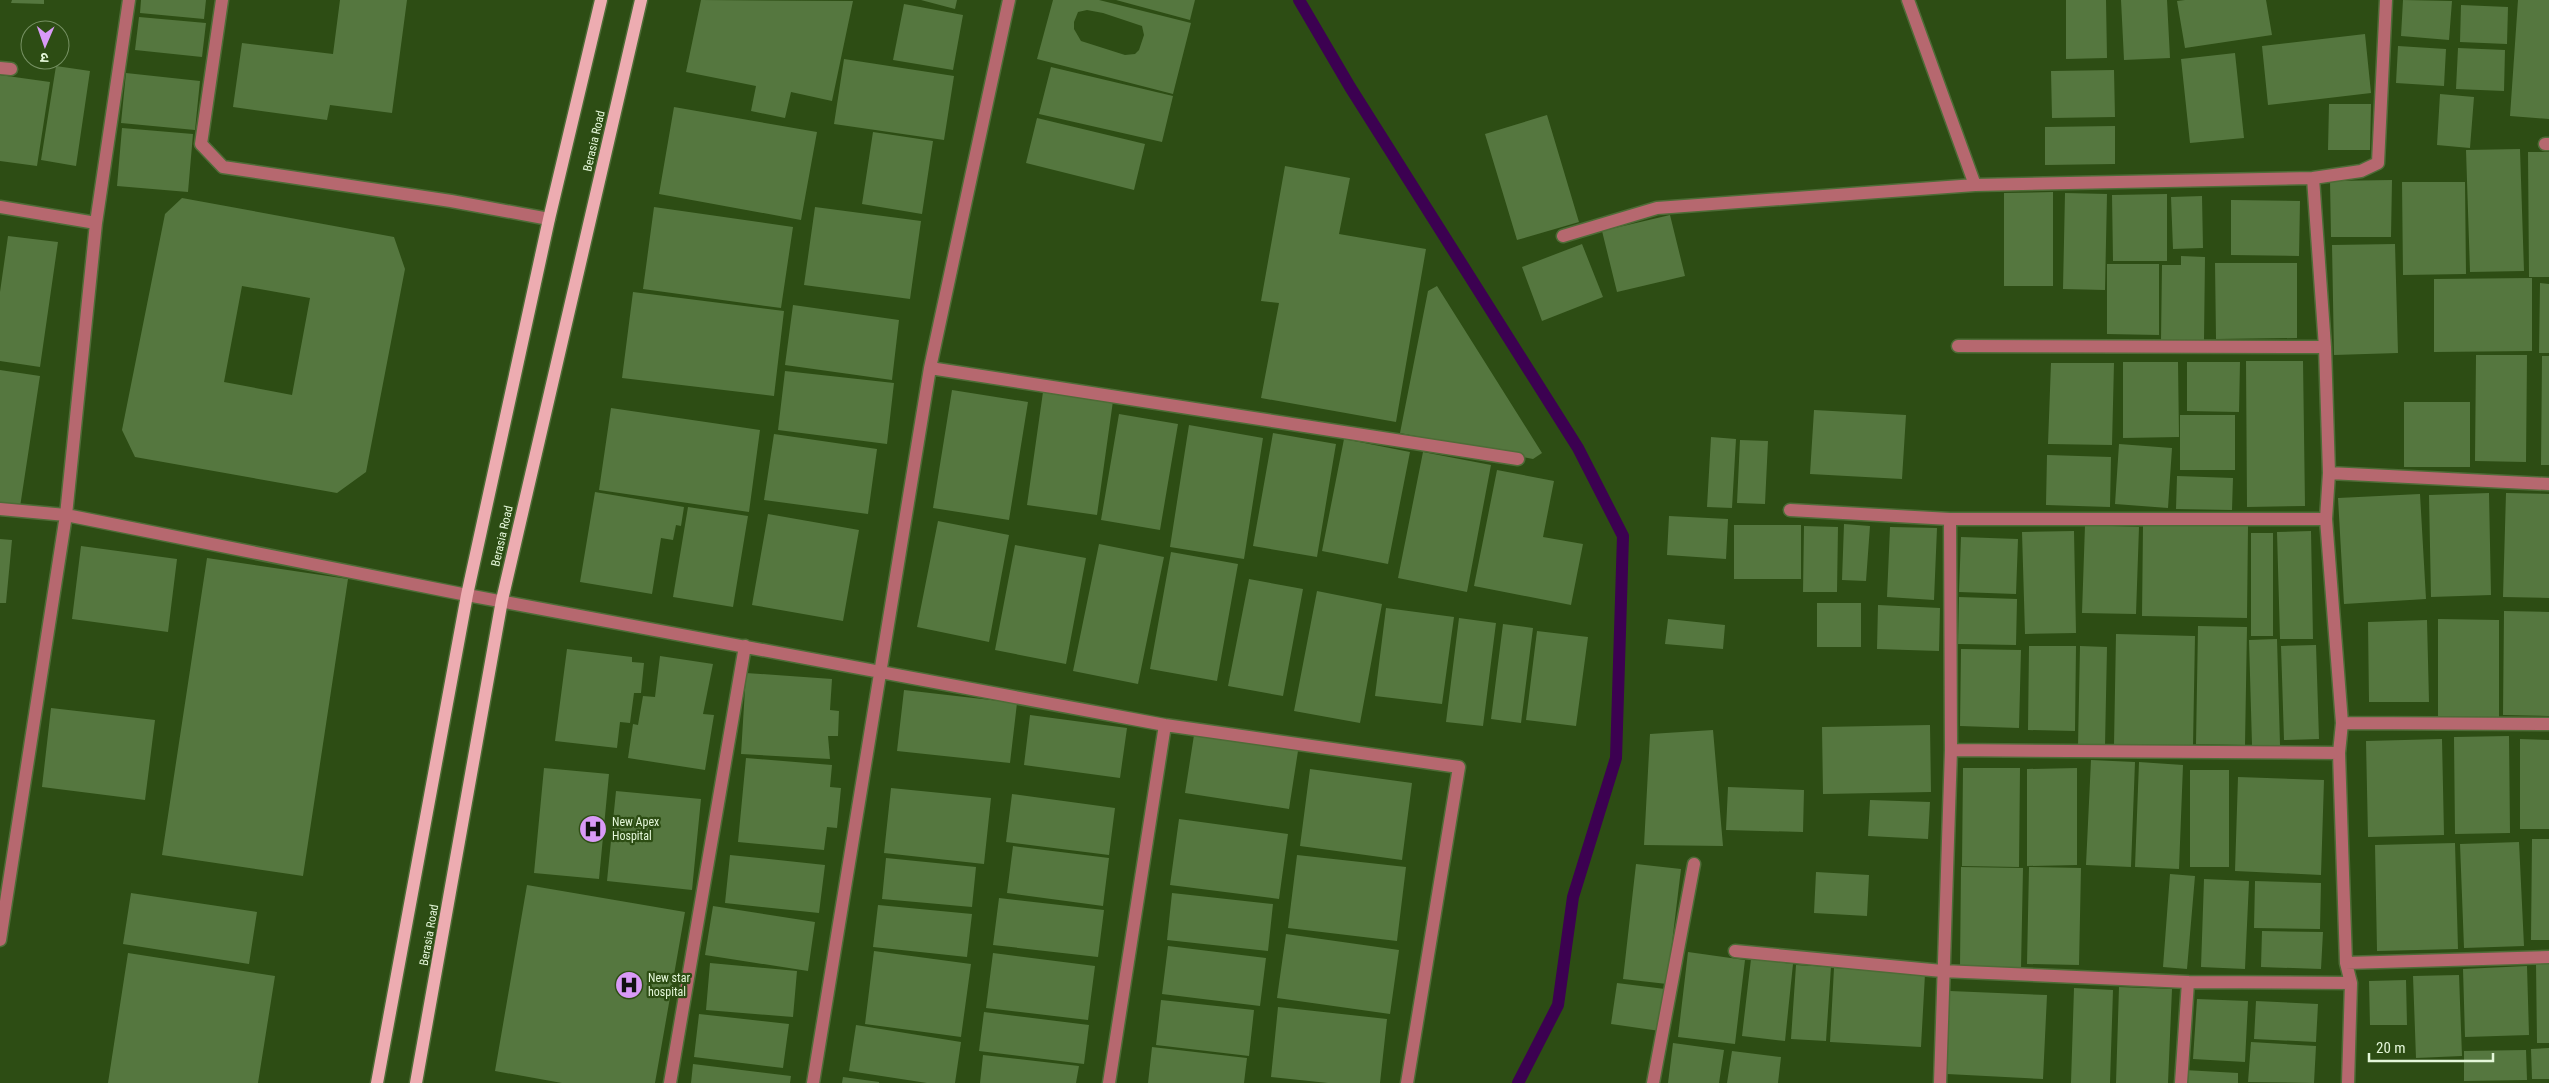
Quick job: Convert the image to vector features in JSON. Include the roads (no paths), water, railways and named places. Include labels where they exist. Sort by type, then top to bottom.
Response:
[{"type":"main road","name":"Berasia Road","points":[[377,1083],[467,595],[549,219],[601,0]]},
{"type":"main road","name":"Berasia Road","points":[[416,1083],[502,600],[641,0]]},
{"type":"street","points":[[0,940],[66,515],[96,223],[129,0]]},
{"type":"street","points":[[222,0],[201,144],[224,167],[451,201],[549,219]]},
{"type":"street","points":[[813,1083],[930,368],[1010,0]]},
{"type":"street","points":[[1908,0],[1976,185]]},
{"type":"street","points":[[1564,236],[1656,208],[1976,185],[2313,178],[2361,171],[2378,163],[2386,0]]},
{"type":"street","points":[[2313,178],[2325,347],[2329,473],[2326,519],[2342,723],[2339,753],[2346,963],[2352,984],[2348,1083]]},
{"type":"street","points":[[0,207],[96,223]]},
{"type":"street","points":[[1958,346],[2325,347]]},
{"type":"street","points":[[930,368],[1518,460]]},
{"type":"street","points":[[2329,473],[2549,484]]},
{"type":"street","points":[[0,509],[66,515],[467,595],[1165,725],[1459,767],[1407,1083]]},
{"type":"street","points":[[1790,510],[1950,519],[2326,519]]},
{"type":"street","points":[[1940,1083],[1942,971],[1951,750],[1950,519]]},
{"type":"street","points":[[670,1083],[745,646]]},
{"type":"street","points":[[2342,723],[2549,724]]},
{"type":"street","points":[[1109,1083],[1165,725]]},
{"type":"street","points":[[1951,750],[2339,753]]},
{"type":"street","points":[[1653,1083],[1694,864]]},
{"type":"street","points":[[1735,951],[1942,971],[2188,982],[2352,984]]},
{"type":"street","points":[[2346,963],[2549,956]]},
{"type":"street","points":[[2181,1083],[2188,982]]},
{"type":"waterway","points":[[1299,0],[1350,87],[1578,448],[1623,536],[1616,758],[1573,897],[1558,1005],[1518,1083]]},
{"type":"place","name":"New Apex Hospital","points":[[593,829]]},
{"type":"place","name":"New star hospital","points":[[629,985]]}]
